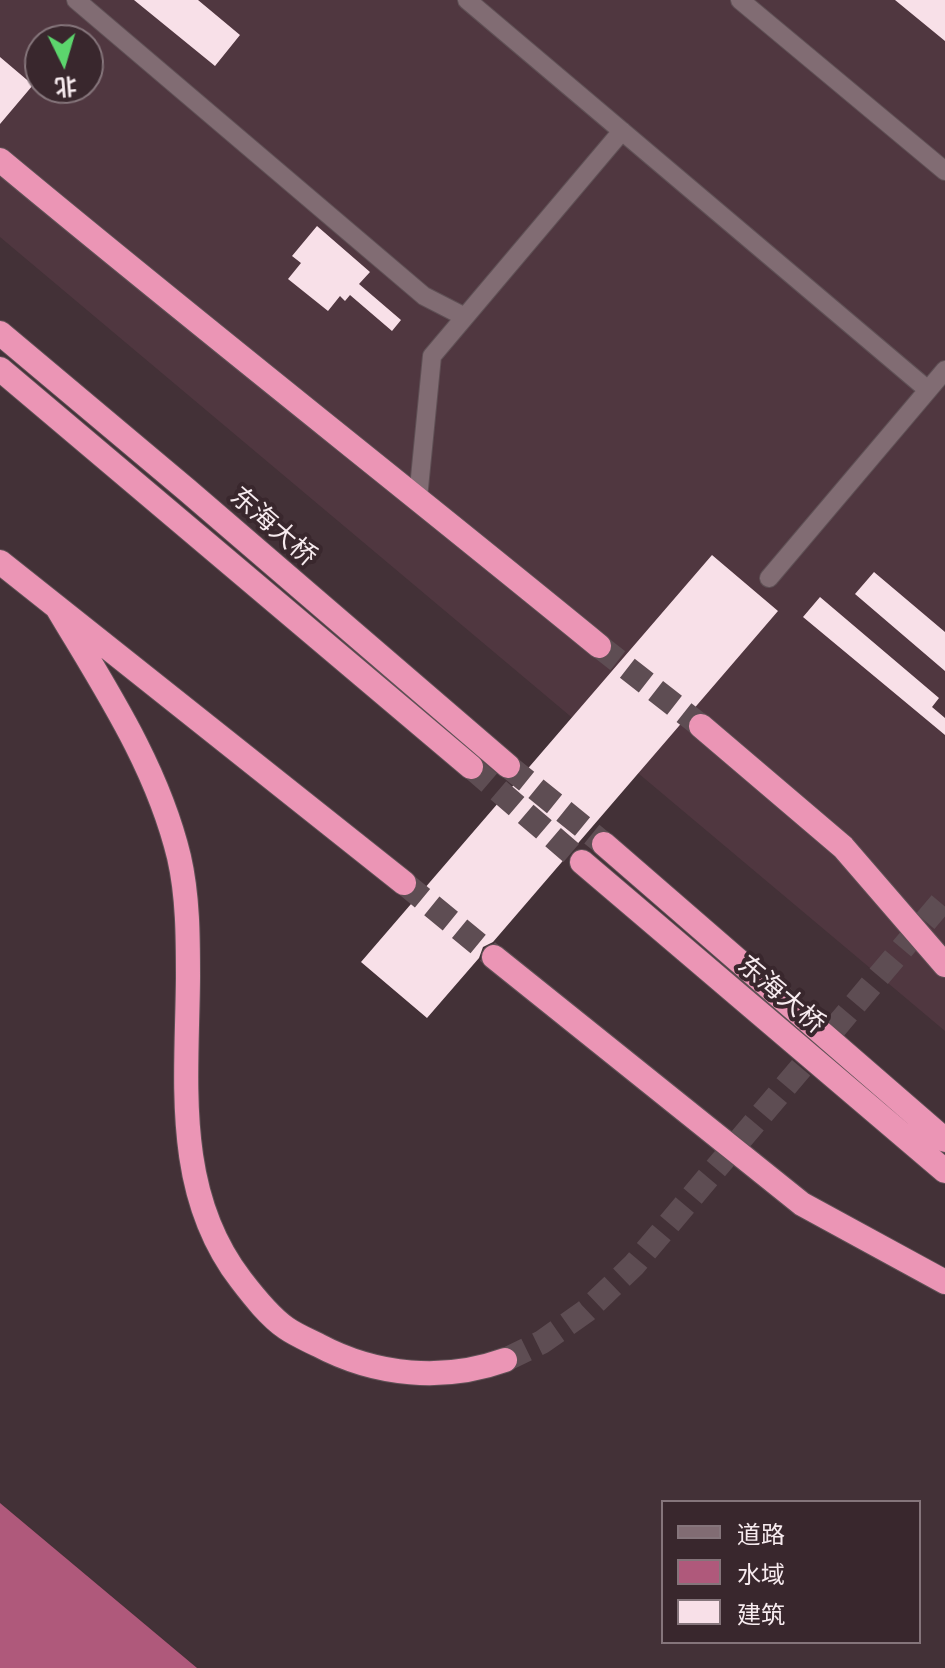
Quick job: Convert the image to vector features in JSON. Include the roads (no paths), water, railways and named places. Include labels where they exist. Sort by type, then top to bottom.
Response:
[{"type":"highway","points":[[0,160],[599,646]]},
{"type":"highway","name":"东海大桥","points":[[0,333],[508,766]]},
{"type":"highway","points":[[0,369],[471,767]]},
{"type":"highway","points":[[0,562],[404,883]]},
{"type":"highway","points":[[58,609],[121,715],[157,786],[179,857],[188,953],[187,1124],[194,1179],[209,1227],[230,1267],[254,1298],[287,1328],[334,1353],[371,1367],[415,1373],[453,1373],[483,1368],[505,1360]]},
{"type":"highway","points":[[701,726],[843,847],[945,965]]},
{"type":"highway","name":"东海大桥","points":[[604,844],[941,1137]]},
{"type":"highway","name":"东海大桥","points":[[582,862],[945,1171]]},
{"type":"highway","points":[[494,957],[802,1204],[945,1282]]},
{"type":"lane","points":[[76,0],[424,296],[465,317]]},
{"type":"lane","points":[[467,0],[928,390]]},
{"type":"lane","points":[[740,0],[945,171]]},
{"type":"lane","points":[[418,498],[432,356],[622,131]]},
{"type":"lane","points":[[769,578],[945,370]]},
{"type":"water","points":[[0,1503],[197,1668],[0,1668]]},
{"type":"tunnel","points":[[599,646],[701,726]]},
{"type":"tunnel","points":[[508,766],[604,844]]},
{"type":"tunnel","points":[[471,767],[582,862]]},
{"type":"tunnel","points":[[404,883],[494,957]]},
{"type":"tunnel","points":[[505,1360],[542,1342],[586,1311],[634,1265],[945,898]]}]
